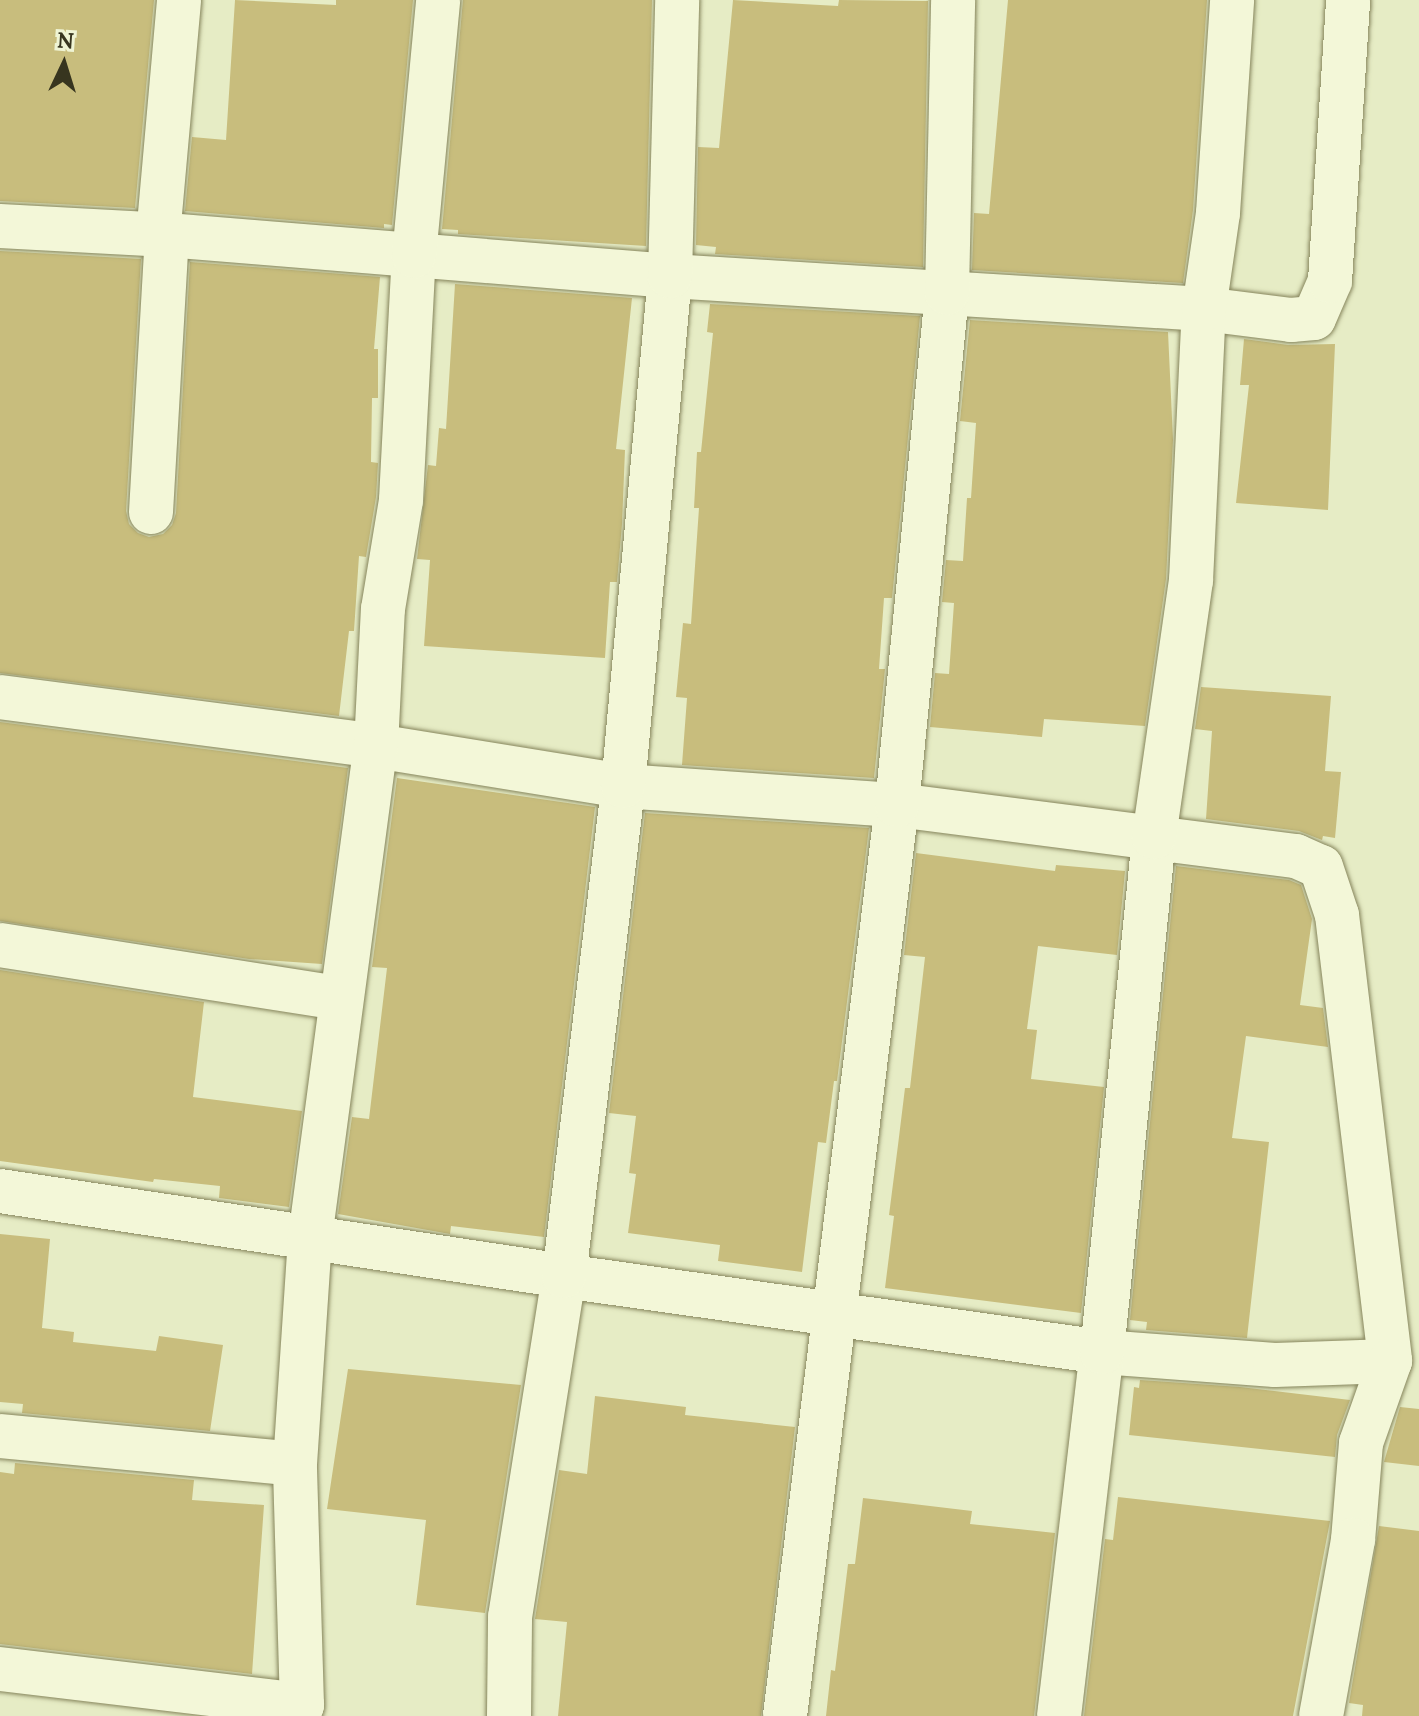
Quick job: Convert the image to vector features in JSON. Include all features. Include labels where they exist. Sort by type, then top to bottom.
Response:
[{"type":"street","points":[[151,512],[162,235],[179,0]]},
{"type":"street","points":[[0,1669],[300,1711],[295,1464],[310,1238],[376,746],[383,609],[401,500],[414,256],[438,0]]},
{"type":"street","points":[[509,1716],[510,1617],[564,1276],[623,786],[670,276],[677,0]]},
{"type":"street","points":[[785,1716],[897,805],[947,293],[953,0]]},
{"type":"street","points":[[1059,1716],[1102,1352],[1154,837],[1191,581],[1204,309],[1218,213],[1232,0]]},
{"type":"street","points":[[0,226],[162,235],[670,276],[1204,309],[1291,320],[1314,318],[1330,281],[1348,0]]},
{"type":"street","points":[[0,697],[376,746],[623,786],[897,805],[1296,856],[1321,867],[1337,915],[1390,1361],[1361,1443],[1353,1540],[1321,1716]]},
{"type":"street","points":[[0,945],[340,998]]},
{"type":"street","points":[[0,1191],[564,1276],[1102,1352],[1275,1365],[1390,1361]]},
{"type":"street","points":[[0,1436],[295,1464]]},
{"type":"building","points":[[0,0],[154,0],[135,208],[0,201]]},
{"type":"building","points":[[235,0],[336,5],[336,0],[413,0],[392,225],[384,224],[384,228],[185,211],[192,137],[226,140]]},
{"type":"building","points":[[463,0],[652,0],[646,246],[458,234],[458,230],[442,229]]},
{"type":"building","points":[[733,0],[838,6],[839,0],[928,1],[923,267],[715,254],[716,247],[696,245],[698,147],[719,148]]},
{"type":"building","points":[[1008,0],[1207,0],[1193,210],[1183,283],[972,270],[974,213],[989,214]]},
{"type":"building","points":[[0,251],[141,259],[126,511],[129,524],[138,533],[149,537],[163,534],[172,525],[176,513],[190,262],[380,277],[374,349],[378,349],[378,398],[372,398],[371,462],[378,463],[376,497],[366,557],[359,556],[354,631],[349,631],[339,716],[0,673]]},
{"type":"building","points":[[455,284],[632,298],[616,449],[625,450],[622,524],[617,582],[610,582],[605,658],[424,646],[430,560],[417,559],[428,465],[436,466],[439,428],[446,429]]},
{"type":"building","points":[[710,304],[920,316],[892,598],[884,598],[879,669],[885,669],[874,778],[682,765],[687,698],[676,697],[683,623],[691,624],[699,508],[694,508],[697,452],[701,452],[713,333],[707,332]]},
{"type":"building","points":[[970,320],[1168,332],[1173,440],[1166,579],[1145,726],[1044,719],[1042,737],[930,727],[935,673],[949,674],[954,603],[942,602],[946,560],[963,561],[967,498],[971,498],[976,423],[960,421]]},
{"type":"building","points":[[1244,339],[1288,345],[1335,344],[1328,510],[1236,503],[1249,385],[1240,385]]},
{"type":"building","points":[[1201,687],[1331,696],[1325,771],[1341,772],[1335,838],[1323,836],[1322,840],[1299,831],[1206,819],[1212,731],[1195,729]]},
{"type":"building","points":[[0,722],[348,768],[322,964],[249,959],[0,921]]},
{"type":"building","points":[[397,778],[595,807],[544,1237],[451,1226],[450,1234],[338,1214],[352,1117],[369,1119],[387,968],[372,967]]},
{"type":"building","points":[[645,813],[869,828],[837,1081],[834,1081],[826,1143],[818,1142],[802,1272],[718,1261],[720,1245],[628,1233],[636,1174],[629,1173],[636,1116],[609,1113]]},
{"type":"building","points":[[916,853],[1055,871],[1056,865],[1125,871],[1117,955],[1038,946],[1027,1029],[1037,1030],[1031,1079],[1104,1087],[1081,1313],[885,1288],[894,1216],[889,1215],[905,1088],[910,1088],[925,957],[904,955]]},
{"type":"building","points":[[1176,866],[1289,880],[1301,885],[1312,919],[1300,1005],[1323,1008],[1328,1047],[1246,1036],[1232,1138],[1269,1142],[1247,1338],[1146,1330],[1147,1322],[1130,1320]]},
{"type":"building","points":[[0,970],[204,1002],[193,1097],[302,1111],[289,1207],[219,1198],[220,1186],[154,1179],[153,1182],[0,1161]]},
{"type":"building","points":[[0,1234],[50,1239],[42,1328],[74,1332],[73,1342],[156,1351],[159,1336],[223,1345],[210,1431],[22,1413],[23,1404],[0,1402]]},
{"type":"building","points":[[348,1369],[521,1385],[485,1613],[416,1605],[426,1520],[327,1509]]},
{"type":"building","points":[[1140,1380],[1240,1387],[1350,1400],[1337,1435],[1335,1457],[1129,1435],[1134,1387],[1139,1388]]},
{"type":"building","points":[[595,1396],[686,1407],[685,1415],[795,1427],[761,1716],[558,1716],[567,1622],[535,1619],[559,1470],[587,1474]]},
{"type":"building","points":[[1400,1407],[1419,1409],[1419,1466],[1384,1462]]},
{"type":"building","points":[[15,1463],[194,1480],[192,1500],[264,1505],[252,1674],[0,1644],[0,1472],[14,1474]]},
{"type":"building","points":[[1118,1497],[1330,1521],[1293,1716],[1084,1716],[1105,1539],[1113,1540]]},
{"type":"building","points":[[863,1498],[972,1511],[970,1524],[1055,1533],[1034,1716],[826,1716],[831,1670],[835,1671],[848,1564],[855,1564]]},
{"type":"building","points":[[1379,1526],[1419,1531],[1419,1716],[1362,1716],[1363,1705],[1349,1703]]}]
